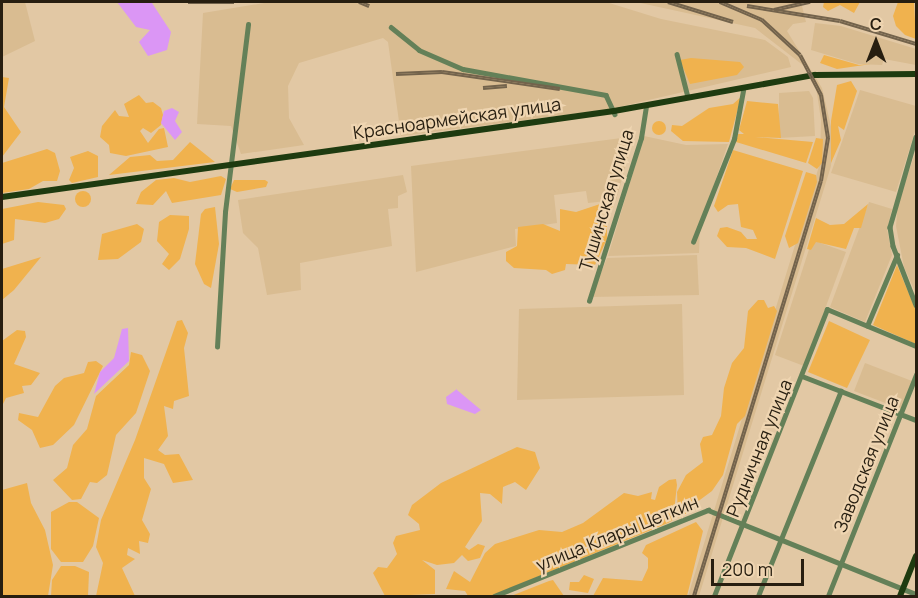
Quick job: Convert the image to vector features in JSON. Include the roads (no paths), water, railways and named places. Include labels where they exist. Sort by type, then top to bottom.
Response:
[{"type":"main road","name":"Красноармейская улица","points":[[646,107],[688,97],[815,75],[916,75]]},
{"type":"main road","name":"Красноармейская улица","points":[[2,198],[615,112],[819,78],[916,75]]},
{"type":"main road","points":[[900,597],[916,556]]},
{"type":"street","points":[[217,347],[230,166],[248,24]]},
{"type":"street","points":[[391,27],[419,50],[447,64],[480,74],[606,95],[615,112]]},
{"type":"street","points":[[677,54],[688,97]]},
{"type":"street","points":[[693,242],[734,139],[744,91]]},
{"type":"street","name":"Тушинская улица","points":[[589,301],[610,244],[646,107]]},
{"type":"street","points":[[916,137],[890,227],[897,255],[916,305]]},
{"type":"street","points":[[897,255],[867,326],[916,346]]},
{"type":"street","name":"Рудничная улица","points":[[714,597],[827,309],[867,326]]},
{"type":"street","name":"Заводская улица","points":[[828,597],[916,375]]},
{"type":"street","points":[[802,376],[916,420]]},
{"type":"street","points":[[758,597],[841,391]]},
{"type":"street","name":"улица Клары Цеткин","points":[[494,597],[703,511],[714,511],[916,594]]},
{"type":"railway","points":[[188,2],[234,2]]},
{"type":"railway","points":[[359,2],[369,6]]},
{"type":"railway","points":[[668,2],[733,22]]},
{"type":"railway","points":[[694,596],[821,181],[828,138],[821,95],[800,55],[762,20],[720,2]]},
{"type":"railway","points":[[774,10],[810,2]]},
{"type":"railway","points":[[747,6],[840,21],[916,44]]},
{"type":"railway","points":[[396,74],[442,72],[560,89]]},
{"type":"railway","points":[[483,88],[507,86]]}]
